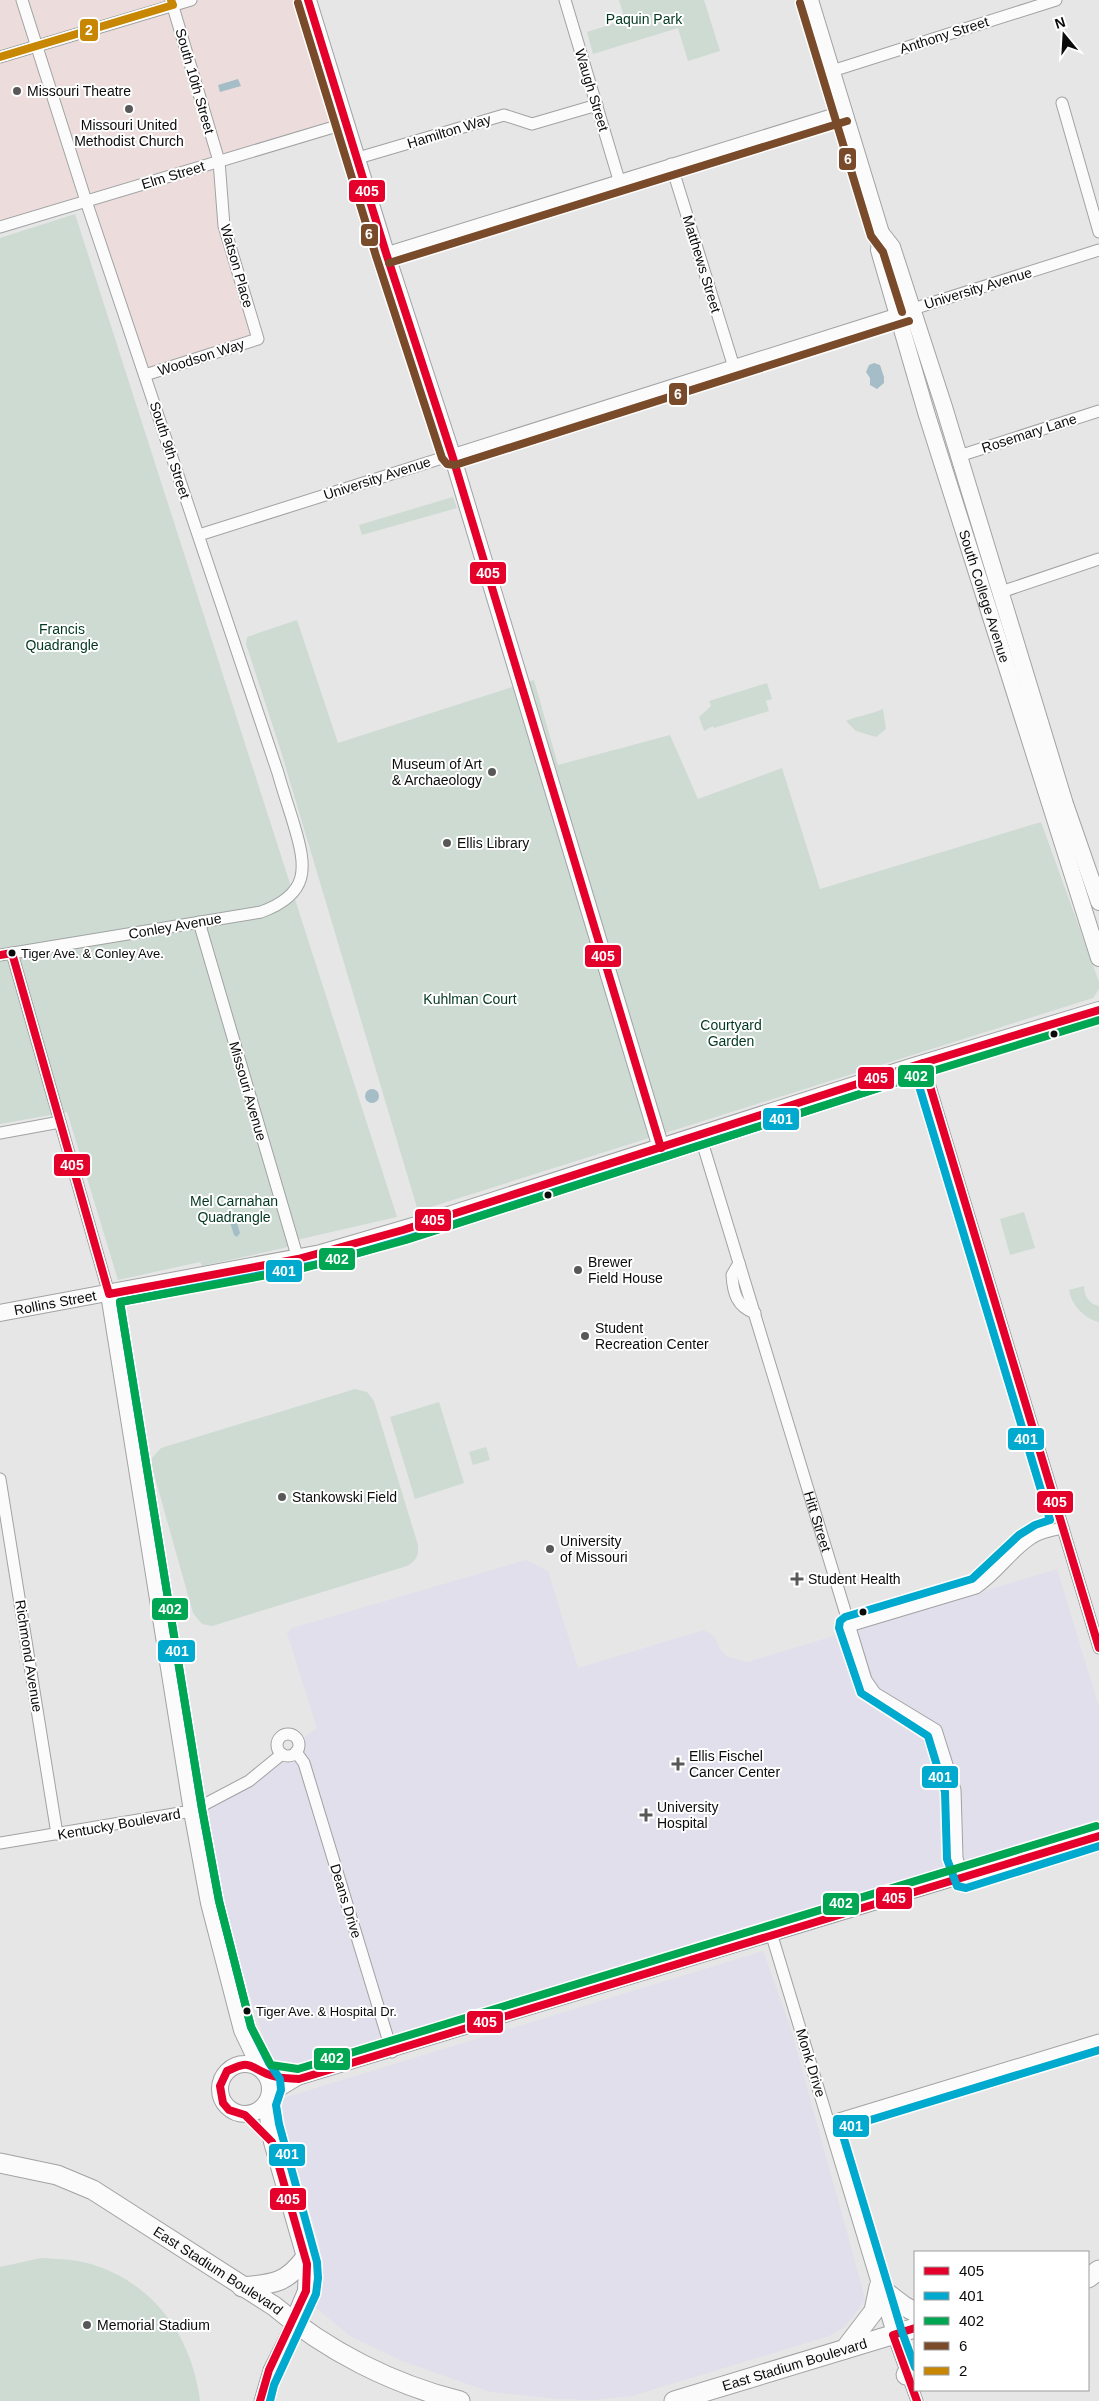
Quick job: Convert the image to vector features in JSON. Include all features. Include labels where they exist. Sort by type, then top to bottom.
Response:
[{"type":"main road","name":"East Stadium Boulevard","points":[[0,2163],[50,2173],[93,2190],[274,2306],[293,2322],[343,2354],[375,2370],[431,2393],[460,2401]]},
{"type":"main road","points":[[242,2286],[281,2281],[296,2270],[305,2258]]},
{"type":"main road","points":[[1089,2278],[1099,2270]]},
{"type":"main road","points":[[845,2349],[874,2311],[879,2287],[914,2311]]},
{"type":"main road","name":"East Stadium Boulevard","points":[[674,2401],[914,2328]]},
{"type":"main road","points":[[906,2375],[914,2359]]},
{"type":"street","name":"South 9th Street","points":[[22,0],[86,201],[199,535],[302,853],[304,867],[298,885],[288,898]]},
{"type":"street","points":[[0,57],[172,3],[191,0]]},
{"type":"street","points":[[308,0],[386,253],[452,454],[661,1148]]},
{"type":"street","name":"Waugh Street","points":[[565,0],[619,180]]},
{"type":"street","name":"South College Avenue","points":[[810,0],[881,233],[892,247],[926,412],[1099,958]]},
{"type":"street","name":"Anthony Street","points":[[832,71],[1056,0]]},
{"type":"street","name":"South 10th Street","points":[[172,3],[219,162]]},
{"type":"street","points":[[1062,103],[1099,232]]},
{"type":"street","name":"Hamilton Way","points":[[358,158],[504,115],[532,124],[597,105]]},
{"type":"street","points":[[386,253],[844,111]]},
{"type":"street","name":"Elm Street","points":[[0,227],[347,123]]},
{"type":"street","name":"Watson Place","points":[[219,162],[224,226],[258,339]]},
{"type":"street","name":"Matthews Street","points":[[671,164],[734,364]]},
{"type":"street","name":"University Avenue","points":[[199,535],[734,364],[1099,250]]},
{"type":"street","name":"South College Avenue","points":[[904,311],[959,456],[1001,592],[1093,868],[1099,902]]},
{"type":"street","name":"Woodson Way","points":[[145,375],[258,339]]},
{"type":"street","name":"Rosemary Lane","points":[[959,456],[1099,411]]},
{"type":"street","points":[[1001,592],[1099,559]]},
{"type":"street","name":"Conley Avenue","points":[[6,954],[261,912],[288,898]]},
{"type":"street","name":"Missouri Avenue","points":[[199,922],[298,1259]]},
{"type":"street","points":[[6,954],[60,1122],[108,1294],[192,1812],[209,1903],[242,2030],[271,2089],[268,2101],[272,2142],[305,2258],[308,2278],[306,2291],[269,2370],[260,2401]]},
{"type":"street","name":"Rollins Street","points":[[0,1313],[298,1259],[420,1224],[923,1063],[1099,1010]]},
{"type":"street","points":[[923,1063],[1099,1648]]},
{"type":"street","points":[[0,1133],[60,1122]]},
{"type":"street","name":"Hitt Street","points":[[700,1135],[869,1687],[936,1730],[955,1790],[957,1858],[963,1878]]},
{"type":"street","name":"Richmond Avenue","points":[[0,1479],[2,1506],[57,1834]]},
{"type":"street","points":[[849,1626],[976,1588],[991,1578],[1023,1544],[1034,1536],[1063,1528]]},
{"type":"street","points":[[287,1733],[294,1735],[299,1741],[296,1752],[290,1756],[282,1754],[278,1749],[277,1742],[281,1736],[287,1733]]},
{"type":"street","name":"Deans Drive","points":[[296,1752],[304,1763],[392,2052]]},
{"type":"street","name":"Kentucky Boulevard","points":[[0,1844],[192,1812],[249,1781],[282,1754]]},
{"type":"street","points":[[235,2066],[252,2065],[278,2078],[299,2079],[1099,1836]]},
{"type":"street","name":"Monk Drive","points":[[772,1936],[893,2334],[906,2375],[917,2401]]},
{"type":"street","points":[[242,2030],[235,2066],[222,2078],[220,2095],[230,2110],[245,2115],[253,2114],[299,2079]]},
{"type":"street","points":[[829,2122],[1099,2040]]},
{"type":"street","points":[[245,2115],[272,2142]]},
{"type":"shaded area","points":[[0,0],[308,0],[347,123],[219,162],[224,226],[258,339],[145,375],[86,201],[0,227]]},
{"type":"shaded area","name":"University Hospital","points":[[526,1560],[548,1571],[578,1668],[704,1630],[714,1636],[721,1651],[728,1657],[747,1662],[1057,1569],[1099,1707],[1099,1819],[931,1874],[275,2074],[192,1811],[282,1754],[317,1728],[287,1633],[292,1628]]},
{"type":"shaded area","points":[[763,1951],[791,2029],[865,2300],[845,2327],[829,2336],[632,2396],[593,2400],[558,2399],[490,2392],[402,2361],[350,2336],[315,2307],[314,2302],[322,2274],[319,2242],[277,2100]]},
{"type":"green space","name":"Paquin Park","points":[[619,0],[704,0],[720,51],[688,61],[678,28],[593,54],[587,32],[625,20]]},
{"type":"green space","points":[[75,214],[397,1217],[292,1241],[293,1245],[284,1248],[202,1266],[200,1262],[118,1280],[67,1112],[0,1124],[0,238]]},
{"type":"green space","points":[[453,497],[457,508],[362,535],[359,525]]},
{"type":"green space","points":[[297,620],[338,743],[534,680],[558,765],[670,735],[698,799],[782,768],[820,889],[1041,822],[1099,982],[1099,989],[1093,998],[418,1211],[279,745],[246,644],[247,637]]},
{"type":"green space","points":[[767,683],[772,699],[766,701],[769,711],[714,728],[713,726],[704,731],[699,717],[711,706],[709,701]]},
{"type":"green space","points":[[883,709],[886,729],[876,737],[856,731],[846,721],[873,713]]},
{"type":"green space","points":[[1024,1212],[1035,1248],[1010,1255],[1000,1219]]},
{"type":"green space","points":[[1084,1286],[1088,1299],[1099,1306],[1099,1322],[1088,1318],[1073,1301],[1069,1290]]},
{"type":"green space","name":"Stankowski Field","points":[[355,1389],[367,1392],[374,1401],[418,1545],[415,1560],[407,1566],[212,1626],[202,1624],[193,1613],[152,1467],[152,1458],[161,1448]]},
{"type":"green space","points":[[439,1402],[464,1483],[415,1499],[390,1417]]},
{"type":"green space","points":[[486,1447],[490,1460],[473,1465],[469,1452]]},
{"type":"green space","name":"Memorial Stadium","points":[[41,2258],[78,2261],[107,2270],[128,2281],[147,2295],[164,2312],[188,2353],[200,2401],[0,2401],[0,2267]]},
{"type":"water","points":[[238,79],[241,86],[220,92],[218,85]]},
{"type":"water","points":[[874,363],[880,365],[884,377],[884,383],[877,389],[870,385],[870,378],[866,372],[869,365]]},
{"type":"water","points":[[369,1089],[375,1089],[379,1096],[375,1103],[369,1103],[365,1099],[365,1093]]},
{"type":"water","points":[[235,1217],[240,1233],[237,1237],[234,1235],[229,1219]]},
{"type":"transit line","name":"2","points":[[0,57],[173,5],[171,0]]},
{"type":"transit line","name":"405","points":[[308,0],[386,253],[452,455],[661,1148]]},
{"type":"transit line","name":"6","points":[[298,3],[376,256],[442,458],[447,464],[455,465],[909,321]]},
{"type":"transit line","name":"6","points":[[800,3],[871,236],[883,252],[902,312]]},
{"type":"transit line","name":"6","points":[[389,263],[847,121]]},
{"type":"transit line","name":"405","points":[[0,955],[12,953],[109,1294],[298,1259],[403,1230],[910,1067],[1099,1010]]},
{"type":"transit line","name":"402","points":[[1096,1826],[298,2069],[271,2065],[251,2027],[219,1901],[202,1809],[120,1302],[300,1269],[406,1240],[913,1077],[1099,1020]]},
{"type":"transit line","name":"405","points":[[923,1063],[1099,1648]]},
{"type":"transit line","name":"401","points":[[270,2401],[274,2385],[316,2294],[317,2262],[279,2124],[276,2105],[281,2090],[280,2079],[269,2063],[251,2027],[219,1901],[202,1809],[120,1302],[324,1263],[423,1234],[916,1076],[1050,1520],[1035,1525],[1019,1535],[972,1579],[845,1617],[840,1621],[839,1628],[861,1693],[928,1736],[945,1792],[947,1859],[957,1886],[966,1888],[1099,1846]]},
{"type":"transit line","name":"405","points":[[260,2401],[269,2370],[306,2291],[307,2264],[272,2142],[245,2115],[229,2110],[223,2103],[220,2086],[227,2071],[248,2065],[275,2077],[299,2079],[1099,1836]]},
{"type":"transit line","name":"401","points":[[914,2364],[902,2332],[841,2129],[1099,2050]]},
{"type":"transit line","name":"405","points":[[914,2328],[893,2335],[917,2401]]},
{"type":"place","name":"Missouri Theatre","points":[[17,91]]},
{"type":"place","name":"Missouri United Methodist Church","points":[[129,109]]},
{"type":"place","name":"Museum of Art & Archaeology","points":[[492,772]]},
{"type":"place","name":"Ellis Library","points":[[447,843]]},
{"type":"place","name":"Tiger Ave. & Conley Ave.","points":[[12,953]]},
{"type":"place","name":"Brewer Field House","points":[[578,1270]]},
{"type":"place","name":"Student Recreation Center","points":[[585,1336]]},
{"type":"place","name":"Stankowski Field","points":[[282,1497]]},
{"type":"place","name":"University of Missouri","points":[[550,1549]]},
{"type":"place","name":"Student Health","points":[[797,1579]]},
{"type":"place","name":"Ellis Fischel Cancer Center","points":[[678,1764]]},
{"type":"place","name":"University Hospital","points":[[646,1815]]},
{"type":"place","name":"Tiger Ave. & Hospital Dr.","points":[[247,2011]]},
{"type":"place","name":"Memorial Stadium","points":[[87,2325]]},
{"type":"park label","name":"Francis Quadrangle","points":[[62,638]]},
{"type":"park label","name":"Kuhlman Court","points":[[470,999]]},
{"type":"park label","name":"Courtyard Garden","points":[[731,1034]]},
{"type":"park label","name":"Mel Carnahan Quadrangle","points":[[234,1210]]}]
